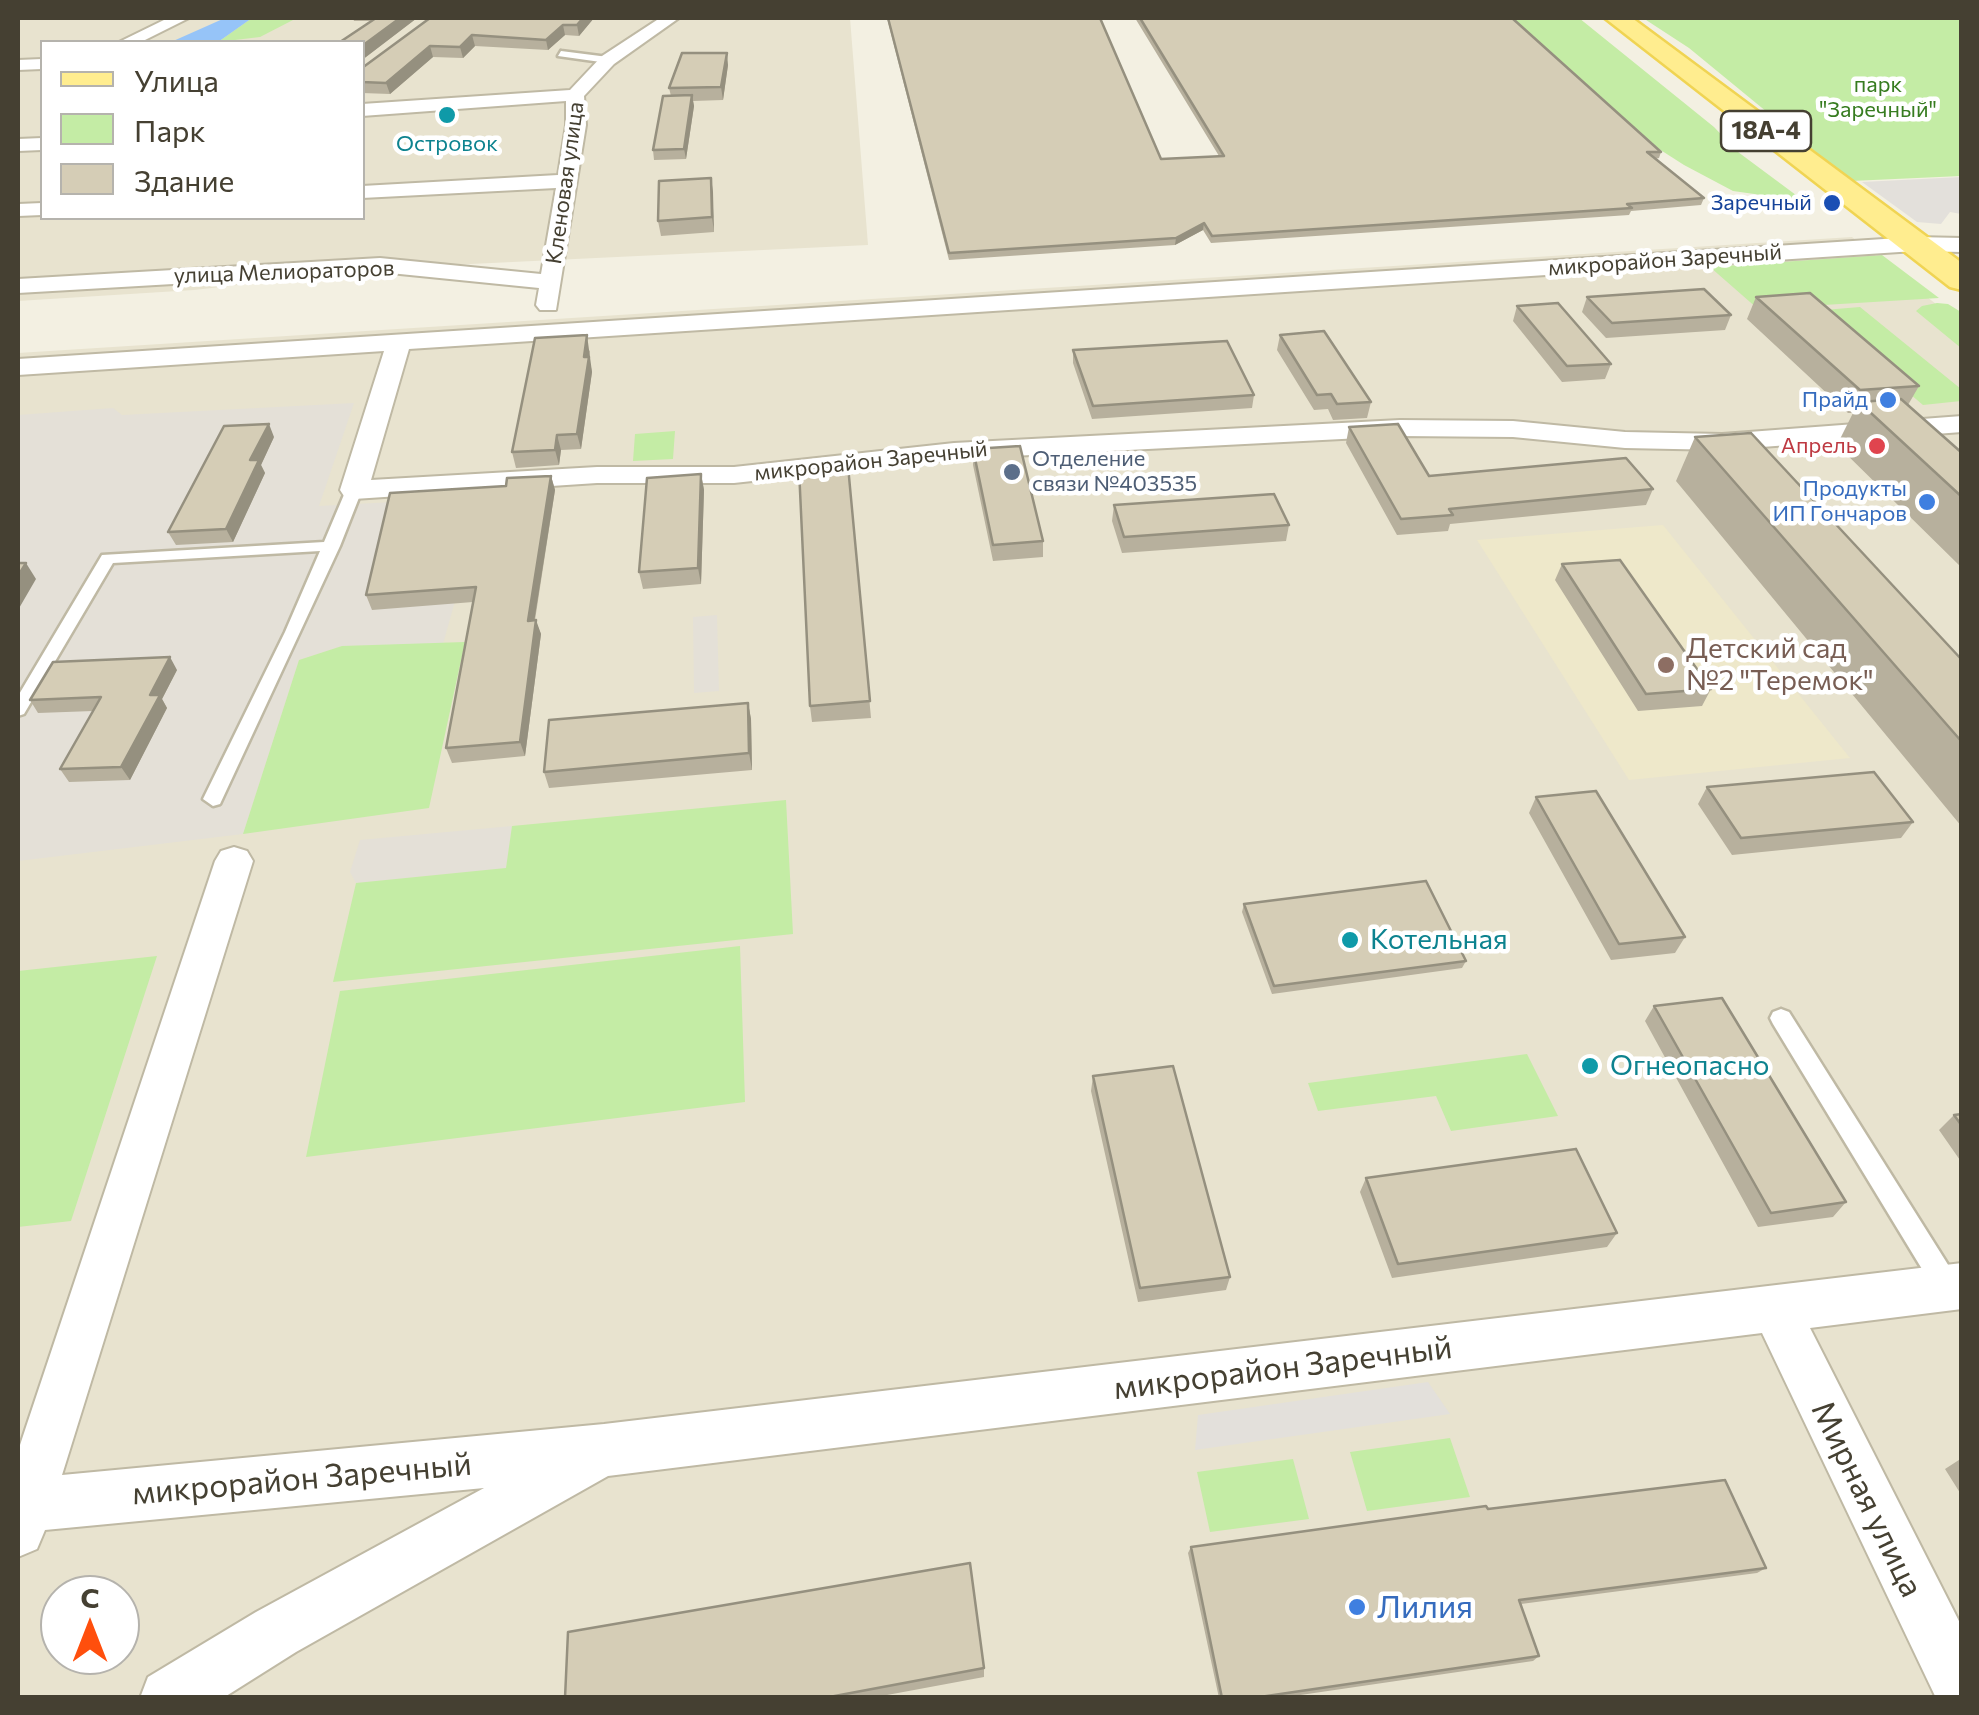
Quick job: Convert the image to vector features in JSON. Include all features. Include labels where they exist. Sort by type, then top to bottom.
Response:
[{"type":"main road","name":"18А-4","points":[[1616,18],[1962,280]]},
{"type":"street","points":[[132,40],[181,18]]},
{"type":"street","name":"Кленовая улица","points":[[545,333],[576,125],[574,106],[608,60],[671,18]]},
{"type":"street","points":[[365,110],[574,106]]},
{"type":"street","points":[[365,127],[574,106]]},
{"type":"street","points":[[365,192],[566,181]]},
{"type":"street","name":"микрорайон Заречный","points":[[18,367],[1915,244],[1962,245]]},
{"type":"street","name":"улица Мелиораторов","points":[[18,286],[380,265],[551,282]]},
{"type":"street","points":[[354,490],[399,342]]},
{"type":"street","name":"микрорайон Заречный","points":[[354,490],[597,475],[734,475],[954,451],[1400,428],[1722,442],[1962,424]]},
{"type":"street","points":[[22,1518],[234,861]]},
{"type":"street","name":"микрорайон Заречный","points":[[22,1518],[1955,1287]]},
{"type":"street","name":"Мирная улица","points":[[1775,1308],[1962,1689]]},
{"type":"street","name":"микрорайон Заречный","points":[[169,1698],[276,1632],[604,1450]]},
{"type":"lane","points":[[561,54],[608,60]]},
{"type":"lane","points":[[213,799],[332,546],[354,490]]},
{"type":"lane","points":[[19,705],[108,558],[332,546]]},
{"type":"lane","points":[[1781,1018],[1955,1287]]},
{"type":"shaded area","points":[[18,18],[850,18],[868,245],[387,268],[194,290],[18,301]]},
{"type":"shaded area","points":[[1961,177],[1961,214],[1950,212],[1941,224],[1917,222],[1862,182]]},
{"type":"shaded area","points":[[1852,237],[1961,324],[1961,1697],[18,1698],[18,353]]},
{"type":"shaded area","points":[[354,403],[319,506],[484,497],[443,644],[342,646],[299,660],[243,834],[18,861],[18,415],[113,408],[122,415]]},
{"type":"shaded area","name":"Детский сад №2 \"Теремок\"","points":[[1663,525],[1850,758],[1629,780],[1477,540]]},
{"type":"shaded area","points":[[717,615],[719,691],[694,693],[693,617]]},
{"type":"shaded area","points":[[512,826],[506,868],[356,883],[350,872],[360,840]]},
{"type":"shaded area","points":[[1428,1382],[1450,1414],[1195,1450],[1198,1415]]},
{"type":"green space","points":[[252,18],[309,18],[293,20],[260,37],[221,40]]},
{"type":"green space","points":[[1510,18],[1579,18],[1714,127],[1738,152],[1804,201],[1733,191],[1684,165],[1659,149]]},
{"type":"green space","name":"парк \"Заречный\"","points":[[1643,18],[1961,18],[1961,176],[1851,181],[1689,48]]},
{"type":"green space","points":[[1882,255],[1939,298],[1758,309],[1710,267]]},
{"type":"green space","points":[[1937,303],[1961,312],[1961,348],[1916,311]]},
{"type":"green space","points":[[1860,307],[1961,389],[1961,401],[1923,405],[1812,311]]},
{"type":"green space","points":[[675,431],[673,459],[633,461],[635,434]]},
{"type":"green space","points":[[465,642],[429,808],[243,834],[299,660],[342,646]]},
{"type":"green space","points":[[786,800],[793,934],[333,982],[356,883],[506,868],[512,826]]},
{"type":"green space","points":[[740,946],[745,1102],[306,1157],[340,991]]},
{"type":"green space","points":[[157,956],[71,1221],[18,1227],[18,971]]},
{"type":"green space","points":[[1527,1054],[1558,1116],[1451,1131],[1436,1096],[1318,1111],[1308,1083]]},
{"type":"green space","points":[[1450,1438],[1470,1497],[1367,1511],[1350,1452]]},
{"type":"green space","points":[[1293,1459],[1309,1519],[1210,1532],[1197,1472]]},
{"type":"water","points":[[225,18],[252,18],[221,40],[176,40]]},
{"type":"building","points":[[376,18],[400,18],[365,44],[365,40],[343,40]]},
{"type":"building","points":[[430,18],[583,18],[577,25],[563,25],[546,40],[472,35],[460,47],[430,46],[386,83],[365,82],[365,66]]},
{"type":"building","points":[[888,18],[1100,18],[1161,159],[1224,156],[1140,18],[1512,18],[1661,152],[1647,152],[1704,198],[1627,204],[1632,208],[1212,236],[1204,223],[1176,238],[949,253]]},
{"type":"building","points":[[682,53],[727,53],[721,87],[669,88]]},
{"type":"building","points":[[692,95],[684,149],[653,150],[663,96]]},
{"type":"building","points":[[711,178],[712,217],[658,221],[659,181]]},
{"type":"building","points":[[1704,289],[1731,315],[1612,323],[1587,297]]},
{"type":"building","points":[[1810,293],[1919,386],[1860,390],[1756,297]]},
{"type":"building","points":[[1558,303],[1611,364],[1567,366],[1517,306]]},
{"type":"building","points":[[1324,331],[1371,402],[1337,404],[1331,394],[1317,395],[1280,335]]},
{"type":"building","points":[[587,335],[584,357],[589,357],[577,434],[557,435],[555,450],[512,452],[535,338]]},
{"type":"building","points":[[1227,341],[1254,395],[1093,406],[1073,350]]},
{"type":"building","points":[[1901,399],[1962,453],[1962,497],[1859,402]]},
{"type":"building","points":[[269,424],[250,460],[259,460],[226,529],[168,532],[224,426]]},
{"type":"building","points":[[1398,424],[1429,476],[1626,458],[1653,489],[1449,509],[1453,515],[1401,519],[1349,427]]},
{"type":"building","points":[[1751,433],[1962,660],[1962,742],[1695,437]]},
{"type":"building","points":[[1020,446],[1043,541],[993,545],[973,449]]},
{"type":"building","points":[[848,466],[870,701],[810,706],[799,469]]},
{"type":"building","points":[[701,474],[698,568],[639,572],[647,478]]},
{"type":"building","points":[[551,476],[528,621],[536,620],[520,742],[446,748],[476,587],[366,595],[390,493],[506,486],[507,478]]},
{"type":"building","points":[[1274,494],[1289,525],[1124,537],[1114,505]]},
{"type":"building","points":[[1620,560],[1711,689],[1646,694],[1562,564]]},
{"type":"building","points":[[170,657],[150,695],[160,695],[121,767],[60,769],[101,697],[30,700],[53,662]]},
{"type":"building","points":[[748,703],[749,753],[544,772],[549,720]]},
{"type":"building","points":[[1874,772],[1913,822],[1741,838],[1707,787]]},
{"type":"building","points":[[1596,791],[1685,937],[1619,944],[1536,797]]},
{"type":"building","name":"Котельная","points":[[1426,881],[1466,961],[1274,986],[1244,904]]},
{"type":"building","points":[[1722,998],[1846,1202],[1771,1213],[1654,1006]]},
{"type":"building","points":[[1173,1066],[1230,1277],[1140,1288],[1093,1076]]},
{"type":"building","points":[[1576,1149],[1617,1233],[1398,1264],[1366,1178]]},
{"type":"building","name":"Лилия","points":[[1725,1480],[1766,1568],[1519,1600],[1539,1656],[1253,1698],[1222,1698],[1191,1547],[1486,1506],[1488,1509]]},
{"type":"building","points":[[970,1563],[984,1668],[824,1698],[565,1698],[568,1632]]},
{"type":"place","name":"Островок","points":[[447,115]]},
{"type":"place","name":"Заречный","points":[[1832,203]]},
{"type":"place","name":"Прайд","points":[[1888,400]]},
{"type":"place","name":"Апрель","points":[[1877,446]]},
{"type":"place","name":"Отделение связи №403535","points":[[1012,472]]},
{"type":"place","name":"Продукты ИП Гончаров","points":[[1927,502]]},
{"type":"place","name":"Детский сад №2 \"Теремок\"","points":[[1666,665]]},
{"type":"place","name":"Котельная","points":[[1350,940]]},
{"type":"place","name":"Огнеопасно","points":[[1590,1066]]},
{"type":"place","name":"Лилия","points":[[1357,1607]]}]
